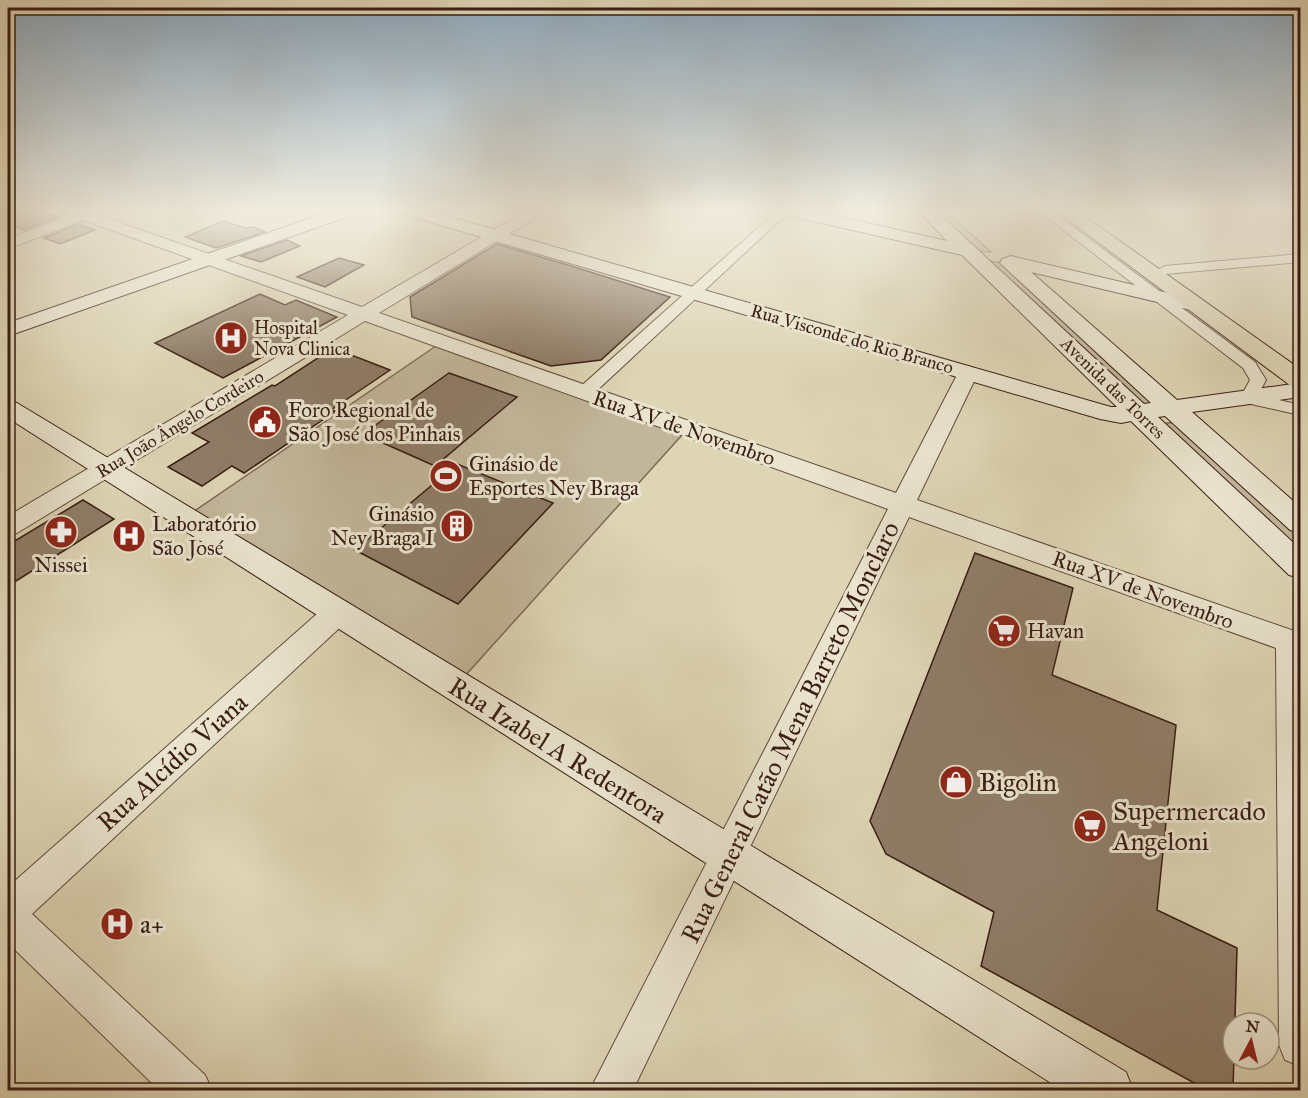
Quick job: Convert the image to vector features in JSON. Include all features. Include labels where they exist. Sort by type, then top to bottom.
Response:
[{"type":"highway","points":[[1135,261],[1300,381]]},
{"type":"highway","points":[[1152,261],[1300,366]]},
{"type":"main road","points":[[8,330],[203,261]]},
{"type":"main road","name":"Rua Visconde do Rio Branco","points":[[586,261],[1097,412],[1121,415],[1300,390]]},
{"type":"main road","name":"Avenida das Torres","points":[[979,261],[1300,567]]},
{"type":"main road","name":"Avenida das Torres","points":[[1008,261],[1300,523]]},
{"type":"main road","points":[[1020,261],[1195,305]]},
{"type":"main road","name":"Rua Izabel A Redentora","points":[[8,408],[1108,1090]]},
{"type":"street","name":"Rua XV de Novembro","points":[[215,261],[1295,644]]},
{"type":"street","name":"Rua João Ângelo Cordeiro","points":[[8,527],[452,261]]},
{"type":"street","points":[[585,392],[730,261]]},
{"type":"street","points":[[1112,261],[1249,364],[1258,380],[1248,398],[1300,410]]},
{"type":"street","points":[[1165,270],[1264,261]]},
{"type":"street","name":"Rua General Catão Mena Barreto Monclaro","points":[[611,1090],[969,373]]},
{"type":"street","name":"Rua Alcídio Viana","points":[[8,911],[337,614]]},
{"type":"street","points":[[1295,644],[1300,1045]]},
{"type":"street","points":[[8,917],[190,1090]]},
{"type":"shaded area","points":[[984,261],[1003,263],[1158,403],[1137,405]]},
{"type":"shaded area","name":"Ginásio de Esportes Ney Braga","points":[[436,346],[682,435],[464,677],[193,512]]},
{"type":"shaded area","points":[[1177,422],[1300,534],[1300,556],[1159,424]]},
{"type":"building","points":[[332,261],[351,261],[364,265],[325,287],[297,277]]},
{"type":"building","points":[[469,261],[555,261],[670,297],[601,360],[551,366],[412,317],[410,297]]},
{"type":"building","name":"Hospital Nova Clinica","points":[[260,294],[285,305],[296,300],[337,317],[223,378],[155,343]]},
{"type":"building","points":[[333,348],[390,370],[331,410],[336,411],[244,473],[232,466],[202,486],[168,467],[209,442],[192,433],[272,385],[275,386]]},
{"type":"building","points":[[449,373],[517,397],[435,466],[363,434]]},
{"type":"building","name":"Ginásio Ney Braga I","points":[[457,464],[553,503],[458,604],[355,550]]},
{"type":"building","name":"Nissei","points":[[83,500],[114,519],[16,581],[8,575],[8,545]]},
{"type":"building","name":"Supermercado Angeloni","points":[[975,553],[1073,588],[1052,675],[1176,725],[1157,910],[1237,948],[1235,1011],[1221,1011],[1221,1071],[1234,1071],[1233,1090],[1207,1090],[981,966],[994,912],[886,854],[870,821]]},
{"type":"place","name":"Hospital Nova Clinica","points":[[231,338]]},
{"type":"place","name":"Foro Regional de São José dos Pinhais","points":[[265,422]]},
{"type":"place","name":"Ginásio de Esportes Ney Braga","points":[[446,476]]},
{"type":"place","name":"Ginásio Ney Braga I","points":[[457,526]]},
{"type":"place","name":"Nissei","points":[[61,532]]},
{"type":"place","name":"Laboratório São José","points":[[129,536]]},
{"type":"place","name":"Havan","points":[[1004,631]]},
{"type":"place","name":"Bigolin","points":[[956,782]]},
{"type":"place","name":"Supermercado Angeloni","points":[[1090,826]]},
{"type":"place","name":"a+","points":[[117,924]]}]
